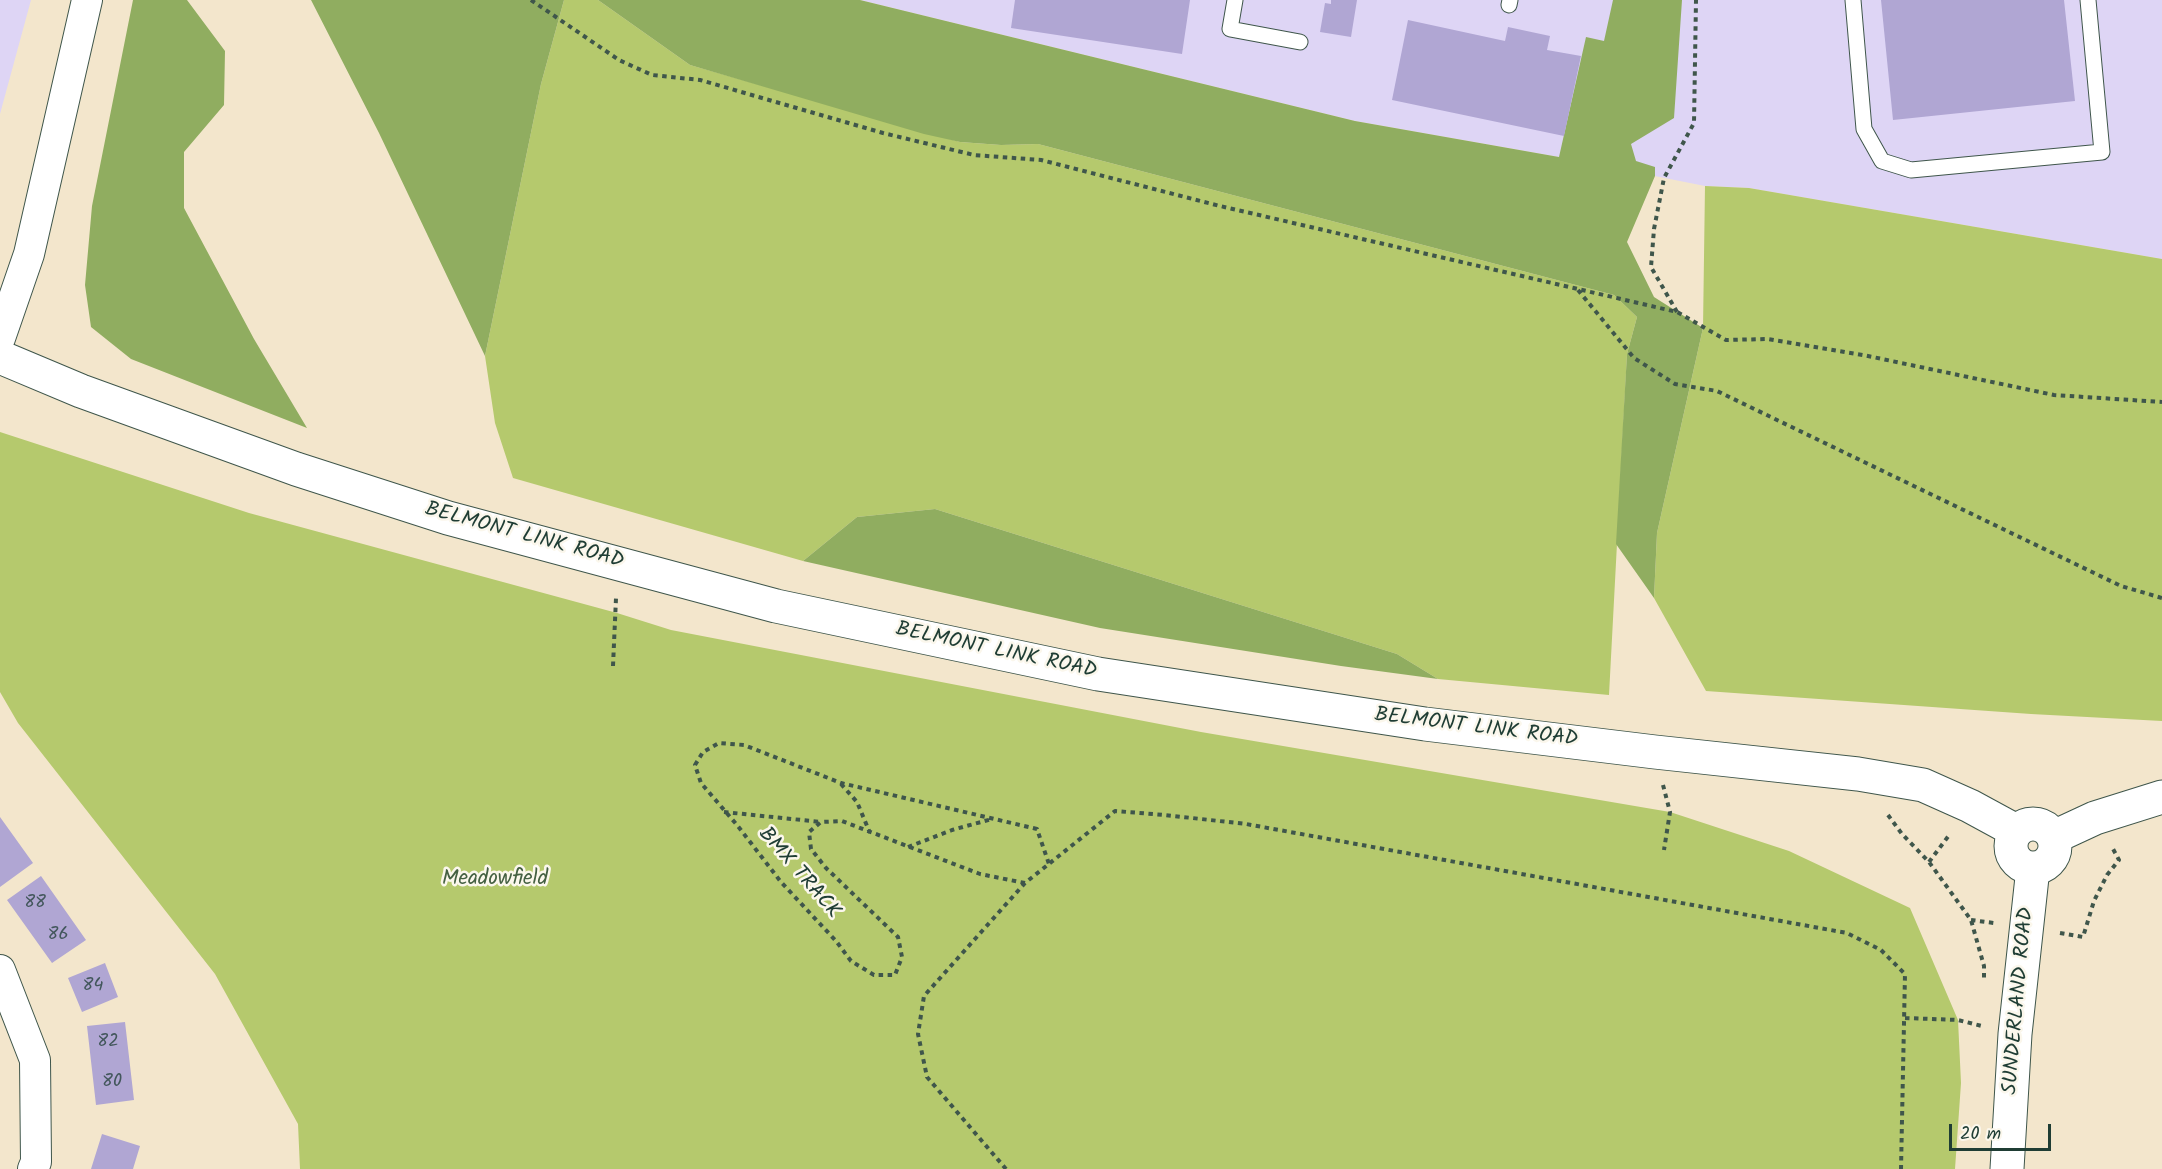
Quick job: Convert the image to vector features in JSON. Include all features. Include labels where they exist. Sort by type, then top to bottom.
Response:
[{"type":"street","points":[[0,338],[29,254],[87,0]]},
{"type":"street","name":"BELMONT LINK ROAD","points":[[0,357],[81,391],[296,469],[448,518],[776,606],[1098,674],[1425,724],[1858,774],[1923,784],[2016,831]]},
{"type":"street","points":[[2054,837],[2095,818],[2162,797]]},
{"type":"street","points":[[2032,823],[2041,824],[2049,829],[2054,837],[2056,848],[2052,859],[2044,866],[2032,868],[2023,866],[2015,859],[2011,850],[2011,840],[2016,831],[2023,825],[2032,823]]},
{"type":"street","name":"SUNDERLAND ROAD","points":[[2007,1169],[2015,1034],[2032,868]]},
{"type":"street","points":[[0,970],[35,1060],[36,1162],[33,1169]]},
{"type":"lane","points":[[1235,0],[1230,29],[1300,42]]},
{"type":"lane","points":[[1853,0],[1864,129],[1882,161],[1911,170],[2102,152],[2088,0]]},
{"type":"path","points":[[531,0],[619,60],[652,75],[700,80],[883,133],[974,155],[1041,159],[1220,206],[1677,312],[1726,340],[1768,339],[1863,355],[2054,395],[2162,402]]},
{"type":"path","points":[[1677,312],[1651,267],[1654,229],[1664,178],[1694,123],[1696,0]]},
{"type":"path","points":[[1577,290],[1634,358],[1675,384],[1718,390],[2121,586],[2162,598]]},
{"type":"path","points":[[613,666],[617,613],[615,561]]},
{"type":"path","name":"BMX TRACK","points":[[821,822],[809,831],[811,849],[826,868],[898,937],[902,957],[895,975],[874,975],[851,961],[836,941],[781,882],[737,825],[723,812],[700,783],[695,765],[703,752],[719,743],[744,745],[841,783],[1037,829],[1049,864]]},
{"type":"path","points":[[1655,752],[1670,812],[1664,850]]},
{"type":"path","points":[[1858,774],[1902,834],[1929,862],[1971,920],[1984,966],[1984,986]]},
{"type":"path","points":[[841,783],[857,802],[870,833]]},
{"type":"path","points":[[1006,1169],[927,1077],[918,1034],[924,996],[1025,883],[1115,811],[1165,814],[1246,824],[1847,933],[1881,950],[1905,974],[1901,1169]]},
{"type":"path","points":[[723,812],[821,822],[842,821],[980,874],[1025,883]]},
{"type":"path","points":[[1971,920],[2083,937],[2094,901],[2107,874],[2119,860],[2095,818]]},
{"type":"path","points":[[907,847],[952,830],[993,819]]},
{"type":"path","points":[[1905,1018],[1958,1020],[1984,1026],[1984,1016]]},
{"type":"shaded area","points":[[0,0],[31,0],[0,114]]},
{"type":"shaded area","points":[[860,0],[2162,0],[2162,259],[1749,188],[1705,186],[1559,157],[1355,121]]},
{"type":"green space","points":[[133,0],[187,0],[225,51],[224,105],[184,152],[184,208],[254,339],[307,428],[131,359],[91,327],[85,285],[92,206]]},
{"type":"green space","points":[[311,0],[564,0],[541,84],[485,356],[379,133]]},
{"type":"green space","points":[[564,0],[598,0],[690,65],[960,142],[1001,145],[1038,144],[1614,295],[1637,317],[1627,354],[1609,695],[1438,679],[1397,654],[935,509],[857,517],[803,561],[513,478],[495,423],[485,356],[541,84]]},
{"type":"green space","points":[[598,0],[860,0],[1355,121],[1559,157],[1586,37],[1604,41],[1613,0],[1682,0],[1674,118],[1631,144],[1636,161],[1655,167],[1655,176],[1627,242],[1654,297],[1703,328],[1657,533],[1654,598],[1616,544],[1627,354],[1637,317],[1614,295],[1038,144],[1001,145],[960,142],[924,134],[690,65]]},
{"type":"green space","points":[[1705,186],[1749,188],[2162,259],[2162,721],[1706,691],[1654,598],[1657,533],[1703,328]]},
{"type":"green space","name":"Meadowfield","points":[[0,432],[249,513],[617,613],[671,630],[1201,732],[1670,812],[1789,851],[1910,908],[1958,1020],[1961,1083],[1955,1169],[300,1169],[298,1124],[215,974],[18,723],[0,692]]},
{"type":"green space","points":[[935,509],[1397,654],[1438,679],[1100,628],[803,561],[857,517]]},
{"type":"building","points":[[1015,0],[1190,0],[1182,54],[1011,28]]},
{"type":"building","points":[[1331,0],[1357,0],[1351,37],[1320,32],[1325,3],[1331,4]]},
{"type":"building","points":[[1881,0],[2064,0],[2075,101],[1893,120]]},
{"type":"building","points":[[1408,20],[1505,41],[1508,27],[1550,36],[1547,50],[1581,56],[1564,136],[1392,100]]},
{"type":"building","points":[[0,817],[33,863],[0,887]]},
{"type":"building","points":[[41,876],[86,940],[52,963],[7,900]]},
{"type":"building","points":[[105,963],[118,997],[82,1012],[68,978]]},
{"type":"building","points":[[125,1022],[134,1100],[96,1105],[87,1026]]},
{"type":"building","points":[[102,1134],[140,1146],[133,1169],[91,1169]]}]
